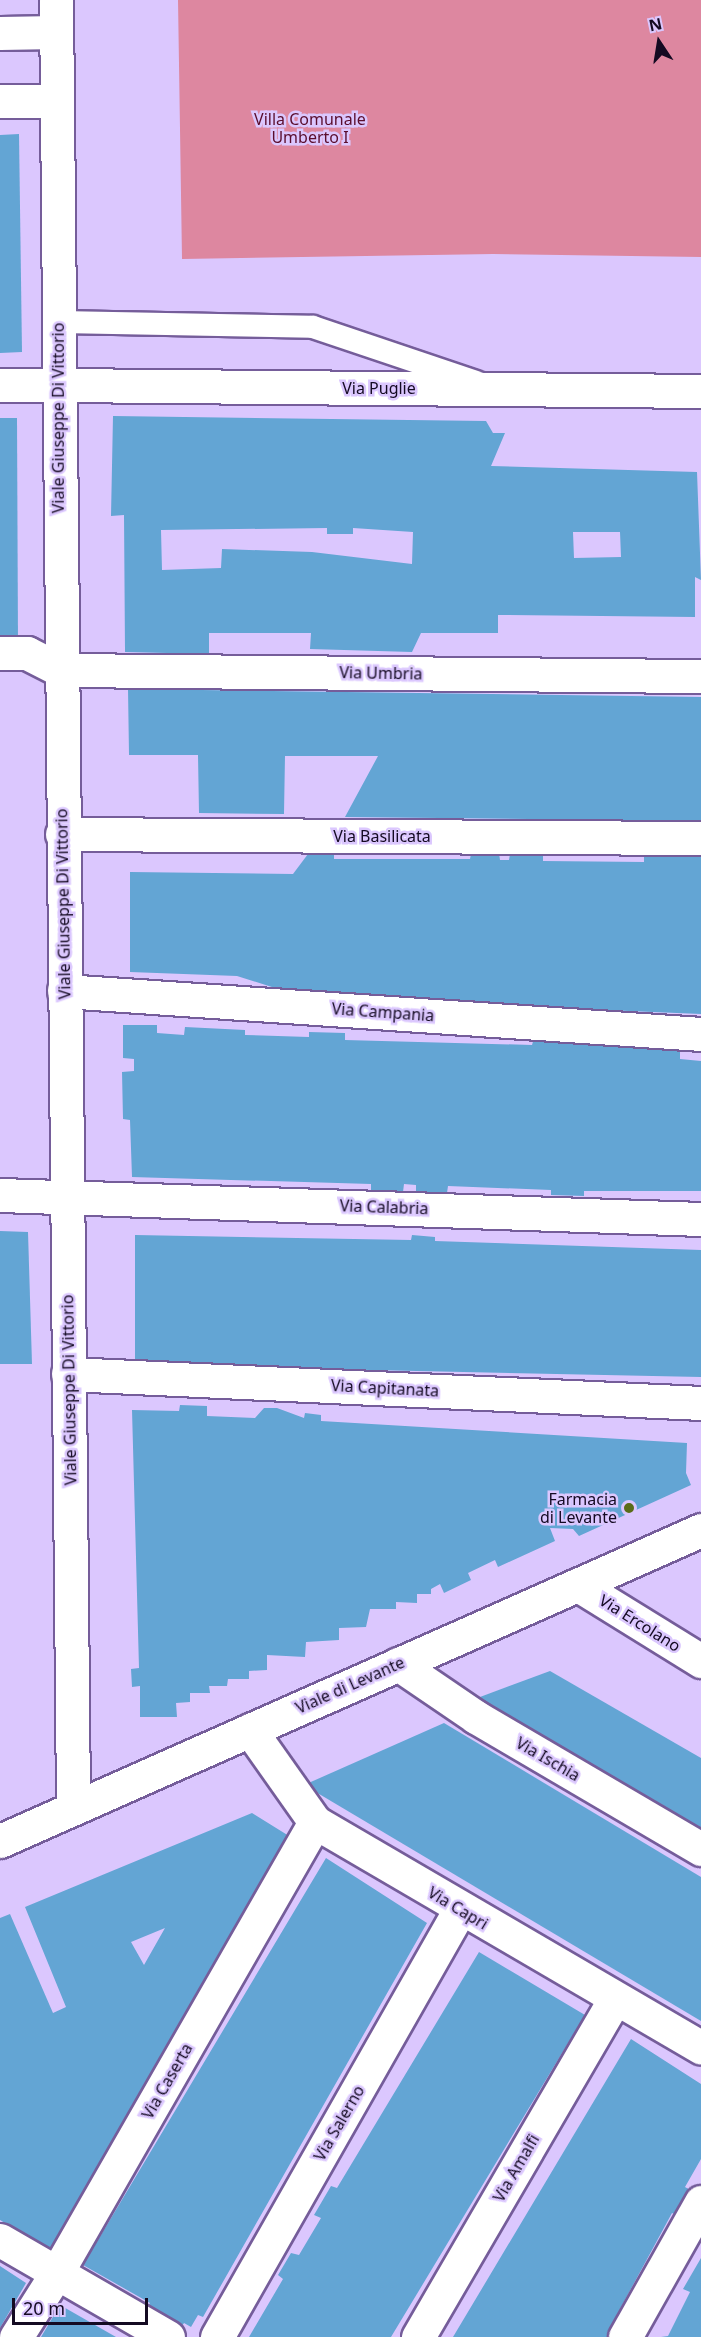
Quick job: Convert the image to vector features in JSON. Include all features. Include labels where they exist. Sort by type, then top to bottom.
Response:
[{"type":"street","points":[[0,33],[56,16]]},
{"type":"street","name":"Viale Giuseppe Di Vittorio","points":[[56,16],[62,834],[74,1808]]},
{"type":"street","points":[[0,101],[57,101]]},
{"type":"street","name":"Via Puglie","points":[[0,385],[701,391]]},
{"type":"street","points":[[0,653],[27,653],[61,670]]},
{"type":"street","name":"Via Umbria","points":[[61,670],[701,676]]},
{"type":"street","name":"Via Basilicata","points":[[62,834],[701,838]]},
{"type":"street","name":"Via Campania","points":[[64,990],[701,1034]]},
{"type":"street","name":"Via Calabria","points":[[0,1195],[66,1195],[701,1219]]},
{"type":"street","name":"Via Capitanata","points":[[68,1374],[701,1403]]},
{"type":"street","name":"Viale di Levante","points":[[0,1841],[701,1530]]},
{"type":"street","name":"Via Ercolano","points":[[578,1585],[701,1661]]},
{"type":"street","name":"Via Ischia","points":[[398,1664],[476,1717],[701,1850]]},
{"type":"street","name":"Via Capri","points":[[250,1730],[315,1822],[460,1910],[701,2048]]},
{"type":"street","name":"Via Caserta","points":[[16,2337],[56,2274],[315,1822]]},
{"type":"street","name":"Via Salerno","points":[[217,2337],[460,1910]]},
{"type":"street","name":"Via Amalfi","points":[[418,2337],[614,2000]]},
{"type":"street","points":[[626,2337],[701,2202]]},
{"type":"street","points":[[0,2240],[168,2337]]},
{"type":"lane","points":[[58,322],[313,327],[498,389]]},
{"type":"green space","name":"Villa Comunale Umberto I","points":[[178,0],[701,0],[701,257],[493,254],[182,259]]},
{"type":"building","points":[[19,134],[22,352],[0,353],[0,135]]},
{"type":"building","points":[[113,416],[486,421],[493,433],[505,433],[491,466],[697,472],[701,580],[695,577],[695,617],[498,615],[498,633],[421,633],[412,652],[310,649],[311,633],[209,633],[209,654],[125,652],[124,515],[111,516]],"holes":[[[327,528],[327,534],[353,534],[353,528],[413,532],[412,564],[312,552],[222,549],[221,568],[162,570],[161,530]],[[573,532],[620,532],[621,557],[574,558]]]},
{"type":"building","points":[[0,418],[17,418],[18,644],[0,644]]},
{"type":"building","points":[[128,689],[701,697],[701,821],[345,817],[378,756],[285,756],[284,814],[199,813],[198,755],[129,755]]},
{"type":"building","points":[[311,850],[334,850],[334,859],[470,859],[471,854],[499,853],[500,860],[509,860],[510,854],[543,855],[543,861],[644,862],[644,855],[701,855],[701,1014],[273,996],[275,988],[237,976],[130,972],[130,872],[293,874]]},
{"type":"building","points":[[123,1025],[157,1025],[157,1033],[184,1035],[185,1027],[245,1030],[245,1035],[309,1037],[309,1032],[345,1033],[345,1040],[532,1045],[534,1038],[680,1041],[680,1059],[701,1061],[701,1191],[584,1191],[584,1196],[551,1195],[551,1190],[448,1186],[447,1193],[416,1192],[416,1185],[404,1184],[403,1192],[371,1190],[371,1184],[132,1177],[130,1120],[123,1119],[122,1072],[134,1071],[134,1059],[123,1058]]},
{"type":"building","points":[[0,1231],[28,1232],[32,1364],[0,1364]]},
{"type":"building","points":[[135,1235],[411,1240],[412,1235],[435,1237],[435,1241],[701,1250],[701,1377],[135,1365]]},
{"type":"building","points":[[180,1405],[207,1406],[207,1416],[255,1418],[264,1408],[277,1408],[304,1418],[305,1413],[321,1415],[321,1421],[687,1443],[686,1473],[691,1485],[579,1536],[573,1529],[550,1528],[555,1541],[498,1567],[495,1560],[468,1573],[471,1580],[444,1593],[440,1584],[431,1589],[431,1594],[417,1594],[417,1603],[396,1602],[396,1609],[370,1609],[366,1627],[339,1628],[339,1640],[306,1642],[305,1657],[267,1655],[267,1670],[249,1671],[249,1679],[228,1679],[227,1686],[209,1686],[210,1693],[190,1693],[190,1702],[176,1703],[177,1717],[140,1717],[140,1686],[132,1687],[131,1669],[139,1668],[132,1410],[179,1411]]},
{"type":"building","points":[[550,1671],[701,1758],[701,1831],[480,1706],[480,1697]]},
{"type":"building","points":[[444,1723],[701,1877],[701,2021],[304,1785]]},
{"type":"building","points":[[252,1813],[289,1836],[52,2252],[0,2220],[0,1918],[10,1914],[53,2013],[66,2007],[25,1907]],"holes":[[[165,1928],[144,1965],[131,1942]]]},
{"type":"building","points":[[326,1858],[427,1923],[203,2317],[198,2315],[191,2327],[184,2323],[182,2326],[146,2309],[150,2303],[83,2265]]},
{"type":"building","points":[[479,1952],[585,2015],[391,2337],[249,2337],[283,2279],[278,2275],[291,2253],[299,2255],[321,2218],[314,2215],[331,2186],[337,2188]]},
{"type":"building","points":[[631,2039],[701,2084],[701,2159],[685,2187],[692,2191],[678,2216],[672,2213],[620,2309],[626,2312],[612,2337],[453,2337]]},
{"type":"building","points":[[701,2258],[701,2337],[661,2337],[668,2336],[690,2292],[683,2289]]},
{"type":"building","points":[[0,2266],[26,2283],[0,2328]]},
{"type":"building","points":[[60,2305],[116,2337],[41,2337]]},
{"type":"place","name":"Farmacia di Levante","points":[[629,1508]]}]
